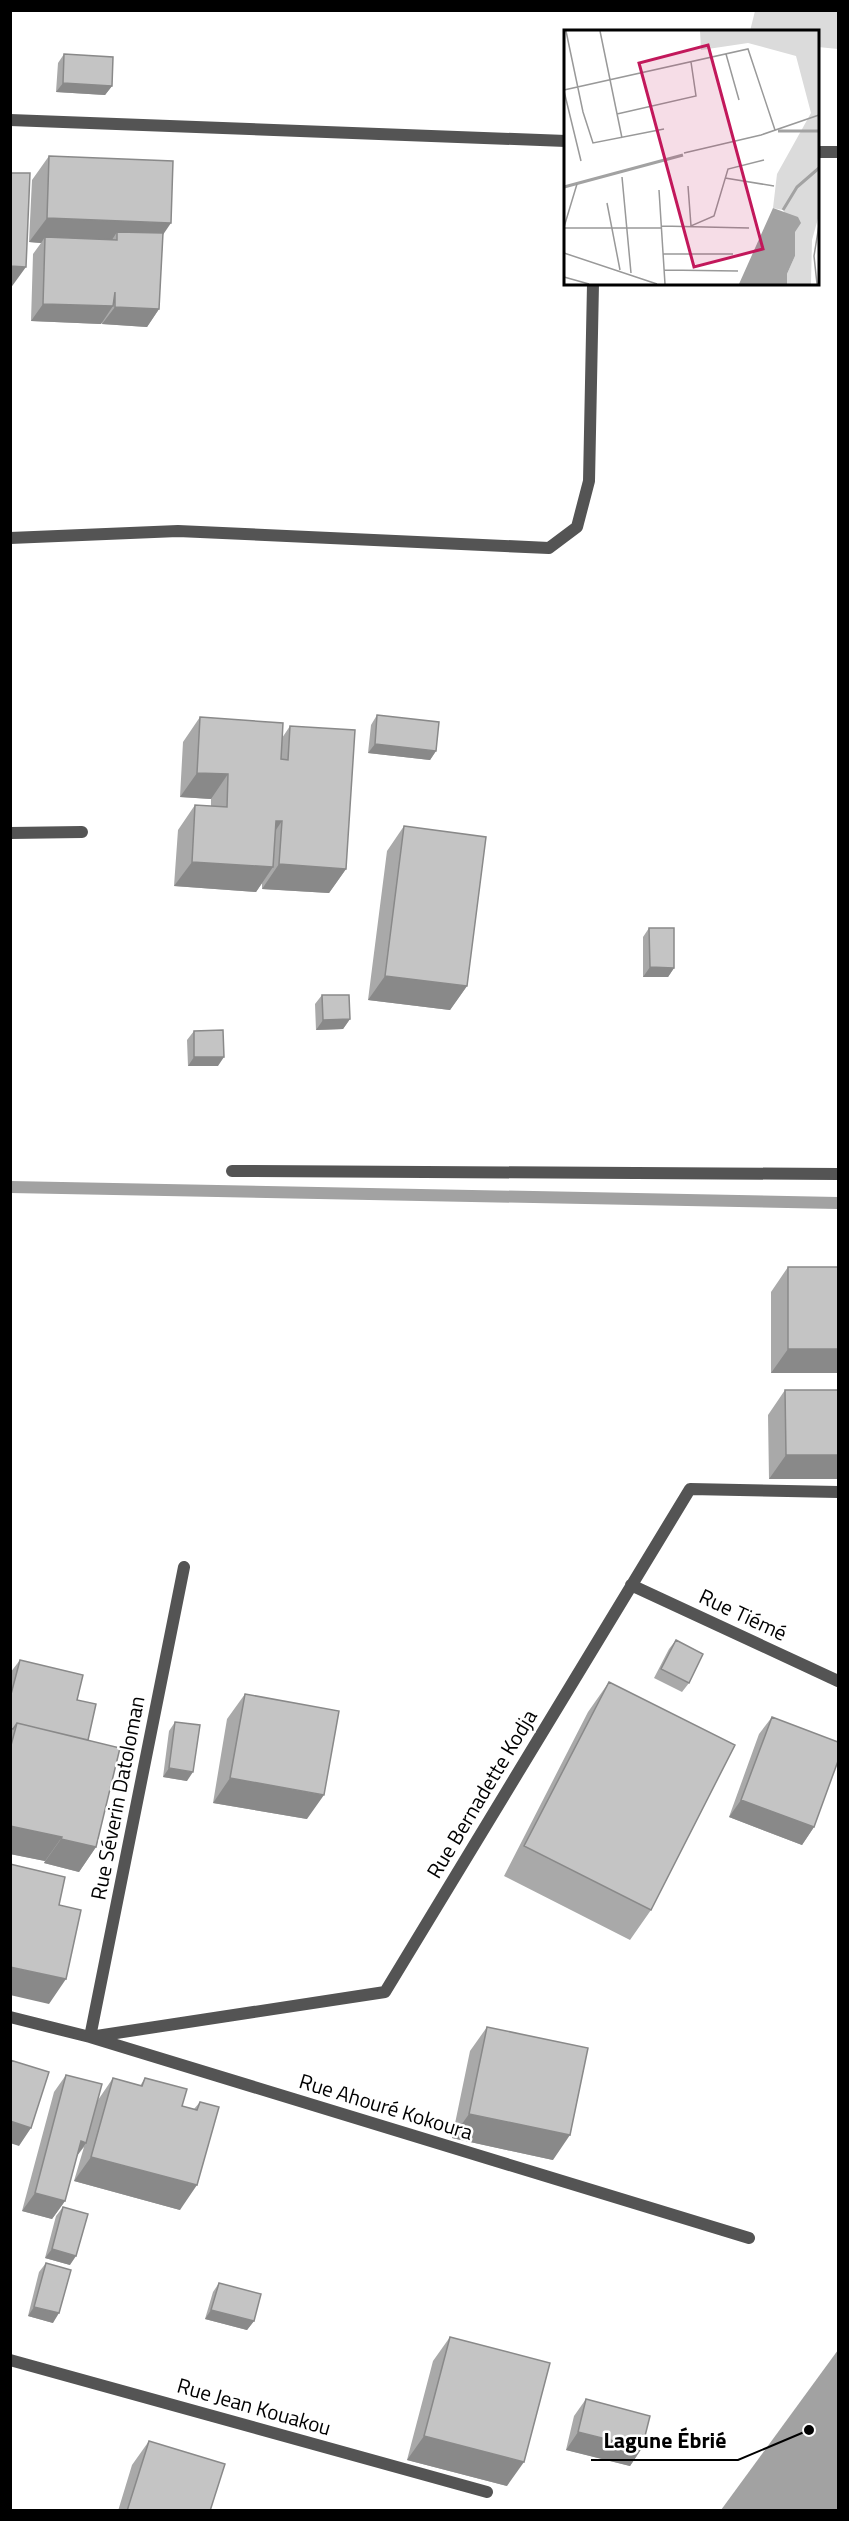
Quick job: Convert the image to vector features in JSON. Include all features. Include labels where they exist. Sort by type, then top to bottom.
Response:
[{"type":"street","points":[[10,120],[564,141]]},
{"type":"street","points":[[819,152],[838,152]]},
{"type":"street","points":[[10,538],[178,531],[549,548],[577,527],[589,481],[593,285]]},
{"type":"street","points":[[10,833],[82,832]]},
{"type":"street","points":[[232,1172],[838,1174]]},
{"type":"street","name":"Rue Bernadette Kodja","points":[[90,2037],[385,1992],[690,1489],[838,1492]]},
{"type":"street","name":"Rue Séverin Datoloman","points":[[90,2037],[184,1567]]},
{"type":"street","name":"Rue Tiémé","points":[[631,1585],[838,1681]]},
{"type":"street","name":"Rue Ahouré Kokoura","points":[[10,2017],[90,2037],[750,2238]]},
{"type":"street","name":"Rue Jean Kouakou","points":[[10,2360],[487,2492]]},
{"type":"shaded area","points":[[755,11],[838,11],[838,49],[819,47],[819,30],[750,30]]},
{"type":"shaded area","points":[[838,2350],[838,2510],[721,2510]]},
{"type":"building","points":[[64,54],[113,57],[112,86],[63,83]]},
{"type":"building","points":[[49,156],[173,161],[171,223],[47,218]]},
{"type":"building","points":[[10,173],[30,173],[26,267],[10,266]]},
{"type":"building","points":[[117,232],[163,233],[159,309],[115,307],[115,292],[113,306],[43,304],[45,237],[117,240]]},
{"type":"building","points":[[377,715],[439,722],[436,751],[375,744]]},
{"type":"building","points":[[200,717],[283,723],[281,759],[288,760],[290,726],[355,730],[346,869],[279,864],[282,821],[276,821],[273,867],[192,862],[195,805],[227,807],[228,774],[197,773]]},
{"type":"building","points":[[404,826],[486,837],[467,986],[385,976]]},
{"type":"building","points":[[649,928],[674,928],[674,968],[650,967]]},
{"type":"building","points":[[322,995],[349,995],[350,1019],[323,1020]]},
{"type":"building","points":[[223,1030],[224,1057],[194,1057],[194,1031]]},
{"type":"building","points":[[788,1267],[838,1267],[838,1349],[788,1349]]},
{"type":"building","points":[[785,1390],[838,1390],[838,1455],[786,1455]]},
{"type":"building","points":[[676,1640],[703,1654],[689,1683],[661,1669]]},
{"type":"building","points":[[20,1660],[83,1675],[77,1700],[96,1704],[88,1740],[17,1723],[13,1729],[10,1728],[10,1698]]},
{"type":"building","points":[[609,1682],[735,1745],[651,1910],[524,1846]]},
{"type":"building","points":[[245,1694],[339,1711],[324,1795],[230,1778]]},
{"type":"building","points":[[772,1717],[838,1742],[838,1761],[814,1827],[741,1800]]},
{"type":"building","points":[[175,1722],[200,1725],[193,1772],[169,1768]]},
{"type":"building","points":[[17,1723],[120,1748],[96,1847],[10,1826],[10,1749]]},
{"type":"building","points":[[10,1864],[65,1877],[59,1905],[81,1910],[66,1979],[10,1967]]},
{"type":"building","points":[[487,2027],[588,2048],[570,2135],[469,2114]]},
{"type":"building","points":[[10,2060],[49,2072],[31,2128],[10,2121]]},
{"type":"building","points":[[66,2075],[102,2084],[86,2143],[81,2141],[65,2201],[35,2193]]},
{"type":"building","points":[[113,2078],[142,2086],[145,2078],[187,2089],[182,2106],[197,2110],[200,2102],[219,2107],[197,2185],[91,2157]]},
{"type":"building","points":[[63,2207],[88,2214],[76,2256],[52,2249]]},
{"type":"building","points":[[46,2263],[71,2270],[59,2313],[34,2307]]},
{"type":"building","points":[[219,2283],[261,2294],[254,2321],[211,2310]]},
{"type":"building","points":[[450,2337],[550,2363],[524,2462],[424,2436]]},
{"type":"building","points":[[586,2399],[650,2416],[642,2448],[578,2432]]},
{"type":"building","points":[[149,2441],[225,2464],[210,2511],[127,2511]]},
{"type":"waterway","points":[[10,1187],[838,1203]]},
{"type":"place","name":"Lagune Ébrié","points":[[809,2430]]}]
